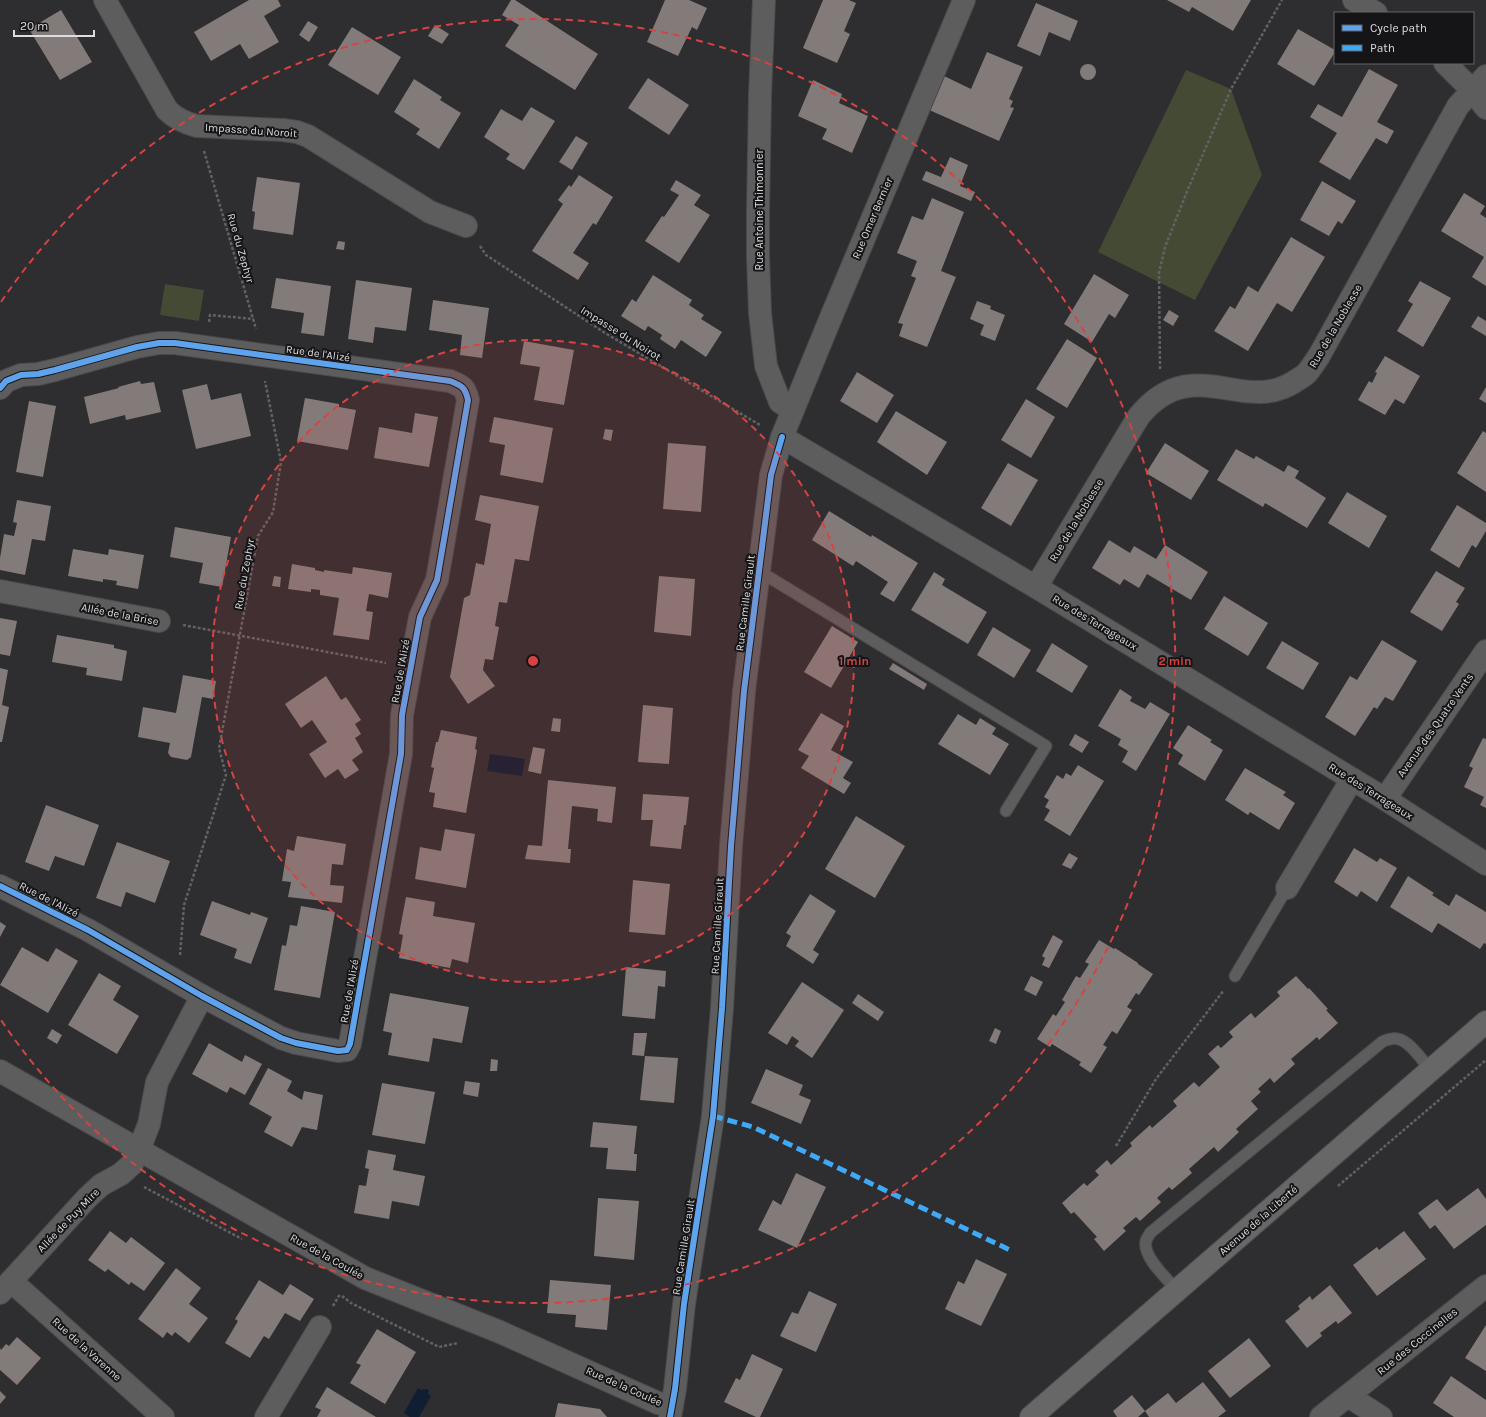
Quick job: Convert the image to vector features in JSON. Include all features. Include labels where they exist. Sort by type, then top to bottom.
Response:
[{"type":"street","name":"Impasse du Noroit","points":[[105,0],[167,110],[173,116],[184,122],[197,126],[283,130],[297,132],[308,136],[430,212],[466,226]]},
{"type":"street","name":"Rue Antoine Thimonnier","points":[[764,0],[760,95],[758,216],[760,313],[766,366],[780,402],[793,410]]},
{"type":"street","name":"Rue Omer Bernier","points":[[782,437],[964,0]]},
{"type":"street","points":[[1354,0],[1374,12]]},
{"type":"street","points":[[1448,64],[1479,83],[1486,108]]},
{"type":"street","name":"Rue de la Noblesse","points":[[1036,587],[1139,416],[1149,404],[1160,395],[1175,388],[1191,385],[1206,385],[1248,391],[1268,391],[1287,386],[1306,374],[1319,356],[1458,106],[1479,83]]},
{"type":"street","name":"Rue de l'Alizé","points":[[0,388],[6,381],[21,375],[38,374],[137,348],[158,344],[174,344],[450,381],[460,385],[466,391],[468,400],[468,409],[437,580],[420,617],[402,715],[401,754],[349,1047],[346,1050],[338,1051],[288,1041],[202,996],[88,930],[0,886]]},
{"type":"street","name":"Rue Camille Girault","points":[[671,1412],[675,1389],[684,1304],[713,1116],[722,1008],[731,846],[744,691],[771,474],[782,437]]},
{"type":"street","name":"Rue des Terrageaux","points":[[782,437],[1036,587],[1352,778],[1486,864]]},
{"type":"street","name":"Allée de la Brise","points":[[0,591],[158,621]]},
{"type":"street","name":"Avenue des Quatre Vents","points":[[1384,799],[1486,651]]},
{"type":"street","points":[[1287,888],[1352,778]]},
{"type":"street","points":[[139,1150],[149,1124],[157,1082],[202,996]]},
{"type":"street","name":"Avenue de la Liberté","points":[[1030,1417],[1486,1022]]},
{"type":"street","name":"Rue de la Coulée","points":[[0,1071],[365,1278],[500,1332],[641,1394],[671,1412]]},
{"type":"street","name":"Allée de Puy Mire","points":[[5,1287],[87,1198],[101,1186],[121,1174],[132,1164],[139,1150]]},
{"type":"street","name":"Rue des Coccinelles","points":[[1321,1417],[1486,1286]]},
{"type":"street","name":"Rue de la Varenne","points":[[5,1287],[163,1417]]},
{"type":"street","points":[[266,1417],[320,1327]]},
{"type":"street","points":[[1348,1396],[1381,1417]]},
{"type":"lane","points":[[759,571],[1046,746],[1006,811]]},
{"type":"lane","points":[[1235,976],[1287,888]]},
{"type":"lane","points":[[1177,1290],[1152,1261],[1145,1250],[1146,1241],[1150,1233],[1382,1042],[1391,1038],[1399,1039],[1407,1044],[1431,1070]]},
{"type":"path","points":[[1160,395],[1158,329],[1159,274],[1165,247],[1231,89],[1282,0]]},
{"type":"path","points":[[1116,1146],[1156,1079],[1235,976]]},
{"type":"green space","points":[[1186,70],[1231,89],[1262,175],[1195,300],[1098,252]]},
{"type":"green space","points":[[165,284],[204,290],[199,321],[160,315]]},
{"type":"water","points":[[490,754],[525,759],[522,776],[487,771]]},
{"type":"water","points":[[418,1388],[421,1390],[427,1389],[429,1391],[428,1394],[431,1396],[419,1417],[410,1417],[404,1413]]},
{"type":"building","points":[[249,0],[278,0],[281,6],[264,16],[279,42],[249,59],[240,44],[211,61],[194,32]]},
{"type":"building","points":[[511,0],[515,0],[598,54],[575,90],[505,46],[519,25],[502,15]]},
{"type":"building","points":[[665,0],[689,0],[707,8],[697,30],[692,27],[678,56],[647,42]]},
{"type":"building","points":[[823,0],[849,0],[856,3],[844,31],[850,34],[837,63],[803,48]]},
{"type":"building","points":[[1167,0],[1251,0],[1233,31],[1192,7],[1189,12]]},
{"type":"building","points":[[1036,3],[1078,21],[1070,41],[1049,32],[1040,56],[1017,46]]},
{"type":"building","points":[[61,10],[92,62],[60,80],[29,29]]},
{"type":"building","points":[[308,21],[318,27],[309,42],[299,35]]},
{"type":"building","points":[[435,25],[449,34],[442,44],[428,36]]},
{"type":"building","points":[[352,27],[401,57],[378,95],[328,65]]},
{"type":"building","points":[[1298,29],[1334,49],[1334,54],[1314,86],[1277,64]]},
{"type":"building","points":[[987,52],[1023,67],[1009,99],[1013,101],[1010,107],[1014,108],[999,141],[927,109],[942,75],[971,89]]},
{"type":"building","points":[[1085,64],[1091,64],[1096,69],[1094,78],[1091,80],[1085,80],[1080,75],[1080,69]]},
{"type":"building","points":[[1369,69],[1398,85],[1377,122],[1394,131],[1387,144],[1376,138],[1350,180],[1319,162],[1337,133],[1310,117],[1318,104],[1342,117]]},
{"type":"building","points":[[648,78],[689,105],[669,135],[628,108]]},
{"type":"building","points":[[414,79],[442,97],[440,100],[461,113],[439,149],[416,134],[420,129],[394,112]]},
{"type":"building","points":[[813,80],[842,94],[839,103],[868,116],[852,153],[822,139],[827,129],[798,116]]},
{"type":"building","points":[[531,107],[555,121],[524,170],[506,159],[510,154],[484,137],[501,109],[522,121]]},
{"type":"building","points":[[576,136],[588,143],[572,170],[559,162]]},
{"type":"building","points":[[950,157],[968,165],[960,186],[975,192],[971,201],[922,180],[926,171],[941,177]]},
{"type":"building","points":[[579,175],[613,197],[596,225],[593,223],[573,253],[589,263],[578,280],[532,251],[563,204],[558,200],[569,185],[571,187]]},
{"type":"building","points":[[257,177],[300,183],[293,235],[253,229],[255,212],[252,211]]},
{"type":"building","points":[[676,180],[701,195],[694,205],[710,215],[679,263],[645,241],[679,195],[670,190]]},
{"type":"building","points":[[1322,181],[1356,201],[1342,224],[1338,221],[1329,236],[1300,220]]},
{"type":"building","points":[[1464,193],[1485,206],[1480,214],[1486,218],[1486,286],[1472,277],[1484,257],[1441,231]]},
{"type":"building","points":[[932,198],[964,212],[941,271],[956,277],[927,347],[899,336],[903,324],[898,323],[916,278],[911,276],[917,261],[897,253],[912,216],[923,220]]},
{"type":"building","points":[[1291,237],[1325,257],[1292,312],[1277,303],[1248,351],[1214,331],[1230,306],[1235,309],[1248,286],[1258,292]]},
{"type":"building","points":[[338,241],[345,242],[344,250],[336,249]]},
{"type":"building","points":[[1094,274],[1129,295],[1115,318],[1109,314],[1092,342],[1064,324]]},
{"type":"building","points":[[653,275],[692,300],[689,305],[704,315],[701,319],[722,332],[706,357],[681,340],[675,349],[660,339],[662,335],[648,326],[645,331],[621,316],[632,299],[636,302]]},
{"type":"building","points":[[276,278],[331,286],[324,336],[301,333],[304,313],[271,308]]},
{"type":"building","points":[[356,280],[412,288],[406,331],[375,327],[373,343],[348,339]]},
{"type":"building","points":[[1420,281],[1451,298],[1423,347],[1397,331],[1413,304],[1408,301]]},
{"type":"building","points":[[433,300],[489,308],[482,358],[460,355],[462,335],[429,330]]},
{"type":"building","points":[[977,301],[991,306],[990,309],[1005,315],[995,341],[980,335],[984,325],[970,319]]},
{"type":"building","points":[[1169,310],[1179,316],[1173,326],[1163,320]]},
{"type":"building","points":[[1478,316],[1486,321],[1486,336],[1471,327]]},
{"type":"building","points":[[1067,339],[1097,358],[1067,408],[1036,389]]},
{"type":"building","points":[[524,341],[574,350],[564,405],[534,400],[540,367],[520,364]]},
{"type":"building","points":[[1385,356],[1420,376],[1404,404],[1395,399],[1385,415],[1358,400],[1369,381],[1372,383],[1377,373],[1375,372]]},
{"type":"building","points":[[857,372],[894,395],[877,423],[840,401]]},
{"type":"building","points":[[140,381],[141,384],[154,382],[161,412],[126,420],[125,415],[90,424],[84,397]]},
{"type":"building","points":[[207,384],[211,400],[241,393],[251,436],[196,449],[182,390]]},
{"type":"building","points":[[1486,387],[1486,403],[1479,399]]},
{"type":"building","points":[[305,398],[339,404],[339,407],[356,410],[348,450],[297,441]]},
{"type":"building","points":[[1026,399],[1055,417],[1031,458],[1001,440]]},
{"type":"building","points":[[29,401],[56,406],[43,477],[16,472]]},
{"type":"building","points":[[896,411],[947,442],[927,475],[877,442]]},
{"type":"building","points":[[415,413],[438,417],[429,467],[374,458],[379,427],[412,433]]},
{"type":"building","points":[[494,417],[553,428],[543,483],[500,475],[505,445],[489,442]]},
{"type":"building","points":[[605,429],[613,430],[611,441],[603,439]]},
{"type":"building","points":[[1483,431],[1486,433],[1486,492],[1457,473]]},
{"type":"building","points":[[668,443],[706,446],[701,512],[663,509]]},
{"type":"building","points":[[1165,443],[1209,471],[1191,500],[1146,473]]},
{"type":"building","points":[[1236,449],[1254,459],[1256,456],[1284,472],[1288,465],[1299,471],[1295,478],[1326,498],[1307,528],[1265,503],[1263,507],[1217,480]]},
{"type":"building","points":[[1008,463],[1038,480],[1011,526],[981,508]]},
{"type":"building","points":[[1347,492],[1387,516],[1369,548],[1328,523]]},
{"type":"building","points":[[480,495],[539,506],[529,561],[515,559],[507,603],[499,602],[495,626],[499,627],[493,660],[485,659],[483,670],[495,686],[468,704],[450,677],[464,598],[470,595],[476,563],[484,565],[491,524],[475,520]]},
{"type":"building","points":[[17,500],[51,506],[45,541],[32,539],[25,575],[0,570],[0,558],[4,534],[14,536],[17,523],[13,522]]},
{"type":"building","points":[[1457,505],[1486,523],[1486,531],[1476,548],[1472,545],[1459,568],[1430,550]]},
{"type":"building","points":[[829,511],[871,537],[872,535],[918,563],[894,602],[880,594],[888,582],[856,561],[853,566],[812,540]]},
{"type":"building","points":[[175,527],[231,537],[222,587],[199,583],[203,563],[170,557]]},
{"type":"building","points":[[1109,540],[1130,553],[1134,546],[1156,559],[1165,545],[1208,572],[1191,600],[1147,574],[1139,588],[1124,579],[1120,585],[1092,568]]},
{"type":"building","points":[[73,549],[108,555],[109,549],[144,555],[138,589],[116,585],[117,581],[103,579],[103,582],[68,576]]},
{"type":"building","points":[[292,564],[315,568],[315,570],[324,572],[324,570],[352,574],[353,567],[392,573],[388,598],[369,594],[366,611],[373,612],[369,640],[333,635],[339,598],[320,595],[320,590],[311,589],[311,592],[288,589]]},
{"type":"building","points":[[1436,571],[1465,588],[1456,602],[1459,604],[1442,631],[1410,612]]},
{"type":"building","points":[[934,572],[945,579],[942,585],[987,612],[968,644],[911,610]]},
{"type":"building","points":[[274,576],[281,577],[280,587],[272,586]]},
{"type":"building","points":[[659,576],[695,579],[691,636],[654,632]]},
{"type":"building","points":[[1224,596],[1268,623],[1248,656],[1204,629]]},
{"type":"building","points":[[0,618],[17,621],[10,656],[0,654]]},
{"type":"building","points":[[832,626],[858,642],[831,688],[804,672]]},
{"type":"building","points":[[993,627],[1031,650],[1014,678],[977,655]]},
{"type":"building","points":[[57,635],[114,645],[114,648],[127,651],[122,681],[86,675],[87,668],[52,662]]},
{"type":"building","points":[[1382,640],[1417,661],[1393,701],[1385,697],[1377,709],[1374,707],[1355,736],[1325,717],[1350,676],[1357,680]]},
{"type":"building","points":[[1282,641],[1319,663],[1303,690],[1266,668]]},
{"type":"building","points":[[1052,643],[1088,666],[1072,693],[1036,671]]},
{"type":"building","points":[[893,663],[927,684],[924,690],[889,669]]},
{"type":"building","points":[[0,668],[8,670],[2,705],[9,707],[2,742],[0,742]]},
{"type":"building","points":[[183,675],[216,681],[213,699],[202,697],[191,757],[187,760],[171,757],[168,753],[170,743],[138,737],[143,707],[176,713]]},
{"type":"building","points":[[326,676],[341,700],[346,697],[361,720],[355,724],[361,734],[355,738],[363,752],[352,760],[359,770],[345,779],[338,769],[325,778],[309,754],[327,742],[312,720],[301,728],[285,704]]},
{"type":"building","points":[[1120,689],[1132,697],[1130,701],[1145,709],[1150,702],[1170,714],[1136,771],[1122,762],[1128,751],[1118,745],[1121,739],[1098,726]]},
{"type":"building","points":[[643,705],[673,708],[669,764],[638,762]]},
{"type":"building","points":[[821,713],[844,726],[831,750],[853,762],[843,778],[851,783],[844,794],[801,768],[809,756],[798,750]]},
{"type":"building","points":[[958,714],[976,725],[980,718],[996,728],[992,734],[1009,744],[990,775],[938,744]]},
{"type":"building","points":[[553,718],[561,719],[560,732],[551,731]]},
{"type":"building","points":[[1188,725],[1212,740],[1210,742],[1223,750],[1205,781],[1178,764],[1183,755],[1173,748]]},
{"type":"building","points":[[441,730],[477,737],[475,749],[477,750],[466,813],[433,807],[435,793],[429,792],[434,768],[431,767],[436,742],[438,742]]},
{"type":"building","points":[[1075,734],[1089,742],[1082,753],[1069,745]]},
{"type":"building","points":[[1483,738],[1486,739],[1486,808],[1480,805],[1484,797],[1464,787],[1473,768],[1469,766]]},
{"type":"building","points":[[533,747],[545,749],[541,774],[528,771]]},
{"type":"building","points":[[1078,765],[1104,781],[1070,836],[1044,820],[1050,810],[1045,807],[1049,800],[1044,797],[1057,775],[1063,779],[1066,773],[1071,776]]},
{"type":"building","points":[[1245,768],[1286,792],[1283,795],[1295,803],[1279,830],[1250,812],[1248,815],[1225,800]]},
{"type":"building","points":[[548,780],[616,787],[612,823],[597,821],[598,809],[572,806],[568,849],[571,849],[570,863],[525,859],[528,845],[542,846]]},
{"type":"building","points":[[643,794],[689,797],[686,825],[684,825],[681,849],[650,846],[653,820],[641,820]]},
{"type":"building","points":[[46,805],[99,825],[84,866],[55,856],[49,871],[25,862]]},
{"type":"building","points":[[856,816],[905,846],[875,898],[825,869]]},
{"type":"building","points":[[445,829],[475,834],[466,888],[415,879],[420,847],[441,851]]},
{"type":"building","points":[[297,836],[346,844],[343,865],[332,864],[330,885],[344,886],[342,903],[288,897],[291,882],[282,881],[287,849],[294,851]]},
{"type":"building","points":[[117,842],[170,861],[155,903],[126,892],[121,907],[96,898]]},
{"type":"building","points":[[1354,848],[1377,862],[1380,858],[1397,868],[1377,902],[1361,891],[1357,897],[1334,882]]},
{"type":"building","points":[[1069,853],[1078,858],[1071,869],[1062,865]]},
{"type":"building","points":[[1408,876],[1434,893],[1432,895],[1449,906],[1456,894],[1486,912],[1486,944],[1484,943],[1480,949],[1438,923],[1432,933],[1390,907]]},
{"type":"building","points":[[633,880],[670,884],[665,935],[629,932]]},
{"type":"building","points":[[810,894],[836,911],[813,950],[819,954],[813,964],[786,946],[791,936],[786,933]]},
{"type":"building","points":[[406,897],[435,902],[433,916],[475,923],[468,963],[452,959],[450,968],[399,958],[403,935],[399,934]]},
{"type":"building","points":[[212,901],[250,915],[251,912],[268,918],[251,964],[234,958],[237,949],[200,935]]},
{"type":"building","points":[[301,906],[335,912],[320,998],[274,990],[282,945],[286,946],[290,925],[297,926]]},
{"type":"building","points":[[0,922],[6,926],[0,937]]},
{"type":"building","points":[[1053,935],[1063,941],[1049,968],[1042,965],[1045,958],[1042,956]]},
{"type":"building","points":[[1099,940],[1114,949],[1115,948],[1153,974],[1139,995],[1136,993],[1127,1007],[1132,1010],[1117,1034],[1112,1031],[1103,1045],[1107,1047],[1091,1073],[1079,1065],[1081,1062],[1052,1044],[1050,1047],[1037,1039],[1053,1014],[1056,1016],[1065,1002],[1062,1000],[1076,976],[1080,978],[1089,964],[1085,962]]},
{"type":"building","points":[[22,947],[48,962],[56,948],[78,961],[48,1013],[0,985]]},
{"type":"building","points":[[626,967],[666,971],[665,987],[658,986],[655,1019],[622,1016]]},
{"type":"building","points":[[99,973],[121,986],[113,1000],[139,1016],[117,1054],[68,1025]]},
{"type":"building","points":[[1031,976],[1043,982],[1036,996],[1024,990]]},
{"type":"building","points":[[1296,976],[1328,1009],[1326,1010],[1338,1023],[1319,1040],[1317,1037],[1291,1059],[1295,1064],[1274,1083],[1270,1078],[1258,1089],[1261,1092],[1251,1101],[1258,1109],[1236,1129],[1239,1132],[1218,1152],[1214,1147],[1189,1169],[1192,1173],[1172,1190],[1169,1187],[1157,1198],[1161,1202],[1140,1221],[1136,1217],[1123,1228],[1126,1231],[1104,1251],[1094,1239],[1097,1237],[1074,1212],[1071,1214],[1062,1203],[1084,1183],[1087,1186],[1099,1175],[1095,1171],[1107,1160],[1111,1165],[1132,1146],[1130,1143],[1150,1125],[1152,1128],[1177,1106],[1173,1101],[1194,1082],[1199,1087],[1220,1067],[1208,1054],[1218,1045],[1221,1048],[1233,1037],[1229,1032],[1251,1013],[1255,1018],[1280,996],[1277,992]]},
{"type":"building","points":[[802,982],[844,1010],[812,1058],[795,1046],[799,1041],[792,1036],[787,1045],[768,1033]]},
{"type":"building","points":[[390,993],[469,1007],[462,1043],[433,1038],[429,1062],[388,1055],[392,1033],[383,1031]]},
{"type":"building","points":[[858,994],[884,1012],[878,1021],[852,1003]]},
{"type":"building","points":[[995,1028],[1001,1031],[996,1044],[989,1041]]},
{"type":"building","points":[[52,1029],[62,1035],[57,1044],[47,1038]]},
{"type":"building","points":[[634,1033],[647,1033],[644,1056],[632,1055]]},
{"type":"building","points":[[209,1043],[242,1062],[245,1055],[262,1064],[245,1095],[230,1087],[227,1093],[192,1074]]},
{"type":"building","points":[[645,1056],[678,1058],[674,1103],[640,1100]]},
{"type":"building","points":[[491,1059],[498,1060],[497,1071],[490,1071]]},
{"type":"building","points":[[268,1068],[292,1081],[287,1091],[302,1100],[304,1091],[323,1095],[317,1130],[302,1127],[292,1147],[264,1132],[272,1117],[249,1104]]},
{"type":"building","points":[[766,1069],[803,1085],[799,1095],[811,1100],[801,1124],[751,1103]]},
{"type":"building","points":[[465,1081],[480,1083],[478,1097],[463,1094]]},
{"type":"building","points":[[382,1083],[435,1092],[425,1144],[372,1135]]},
{"type":"building","points":[[593,1122],[637,1126],[634,1154],[637,1154],[636,1171],[606,1169],[608,1148],[590,1147]]},
{"type":"building","points":[[368,1150],[396,1155],[393,1170],[425,1176],[419,1206],[392,1201],[389,1219],[354,1213],[359,1185],[366,1186],[369,1169],[365,1168]]},
{"type":"building","points":[[796,1173],[826,1187],[797,1248],[758,1230],[773,1200],[781,1205]]},
{"type":"building","points":[[1478,1188],[1486,1199],[1486,1225],[1454,1249],[1435,1225],[1430,1229],[1418,1213],[1437,1199],[1447,1211]]},
{"type":"building","points":[[598,1198],[639,1201],[634,1260],[594,1256]]},
{"type":"building","points":[[110,1231],[126,1243],[131,1237],[165,1263],[144,1291],[131,1282],[129,1285],[108,1269],[105,1272],[88,1260]]},
{"type":"building","points":[[1404,1231],[1426,1259],[1377,1296],[1353,1265],[1377,1247],[1379,1250]]},
{"type":"building","points":[[976,1259],[1007,1274],[981,1326],[945,1309],[958,1281],[964,1284]]},
{"type":"building","points":[[176,1268],[201,1288],[189,1304],[208,1318],[189,1343],[175,1332],[172,1336],[167,1332],[163,1338],[138,1319]]},
{"type":"building","points":[[259,1280],[283,1295],[290,1284],[314,1299],[300,1321],[285,1313],[269,1339],[264,1336],[250,1358],[225,1343],[238,1321],[235,1319]]},
{"type":"building","points":[[550,1280],[611,1285],[607,1330],[575,1327],[576,1315],[547,1313]]},
{"type":"building","points":[[1330,1285],[1352,1313],[1338,1324],[1336,1321],[1320,1333],[1322,1336],[1307,1348],[1285,1321],[1300,1309],[1298,1306],[1310,1296],[1312,1300]]},
{"type":"building","points":[[809,1291],[837,1304],[816,1352],[780,1336],[792,1312],[798,1314]]},
{"type":"building","points":[[1486,1325],[1486,1371],[1465,1358]]},
{"type":"building","points":[[377,1329],[416,1352],[385,1404],[350,1383],[361,1365],[356,1363]]},
{"type":"building","points":[[17,1337],[41,1358],[17,1385],[0,1370],[0,1348],[1,1350],[6,1344],[9,1346]]},
{"type":"building","points":[[1249,1338],[1271,1366],[1230,1398],[1208,1371]]},
{"type":"building","points":[[752,1354],[783,1369],[760,1417],[756,1417],[724,1402],[736,1378],[740,1380]]},
{"type":"building","points":[[1451,1376],[1486,1400],[1486,1417],[1454,1417],[1433,1403]]},
{"type":"building","points":[[1203,1382],[1226,1411],[1218,1417],[1149,1417],[1145,1411],[1168,1393],[1176,1403]]},
{"type":"building","points":[[327,1387],[376,1417],[317,1417],[321,1410],[315,1407]]},
{"type":"building","points":[[0,1391],[6,1397],[0,1404]]},
{"type":"building","points":[[1132,1395],[1145,1411],[1138,1417],[1117,1417],[1113,1411]]},
{"type":"building","points":[[558,1403],[600,1409],[607,1417],[555,1417]]},
{"type":"marked path","points":[[713,1116],[753,1127],[1012,1251]]},
{"type":"cycle path","points":[[0,388],[6,381],[21,375],[38,374],[55,370],[137,347],[159,343],[175,343],[450,381],[457,384],[466,392],[468,400],[437,580],[420,617],[402,715],[401,754],[350,1044],[347,1050],[338,1051],[296,1043],[281,1038],[202,996],[88,930],[0,886]]},
{"type":"cycle path","points":[[670,1417],[675,1389],[684,1304],[713,1116],[722,1008],[731,846],[744,691],[771,475],[782,437]]}]
